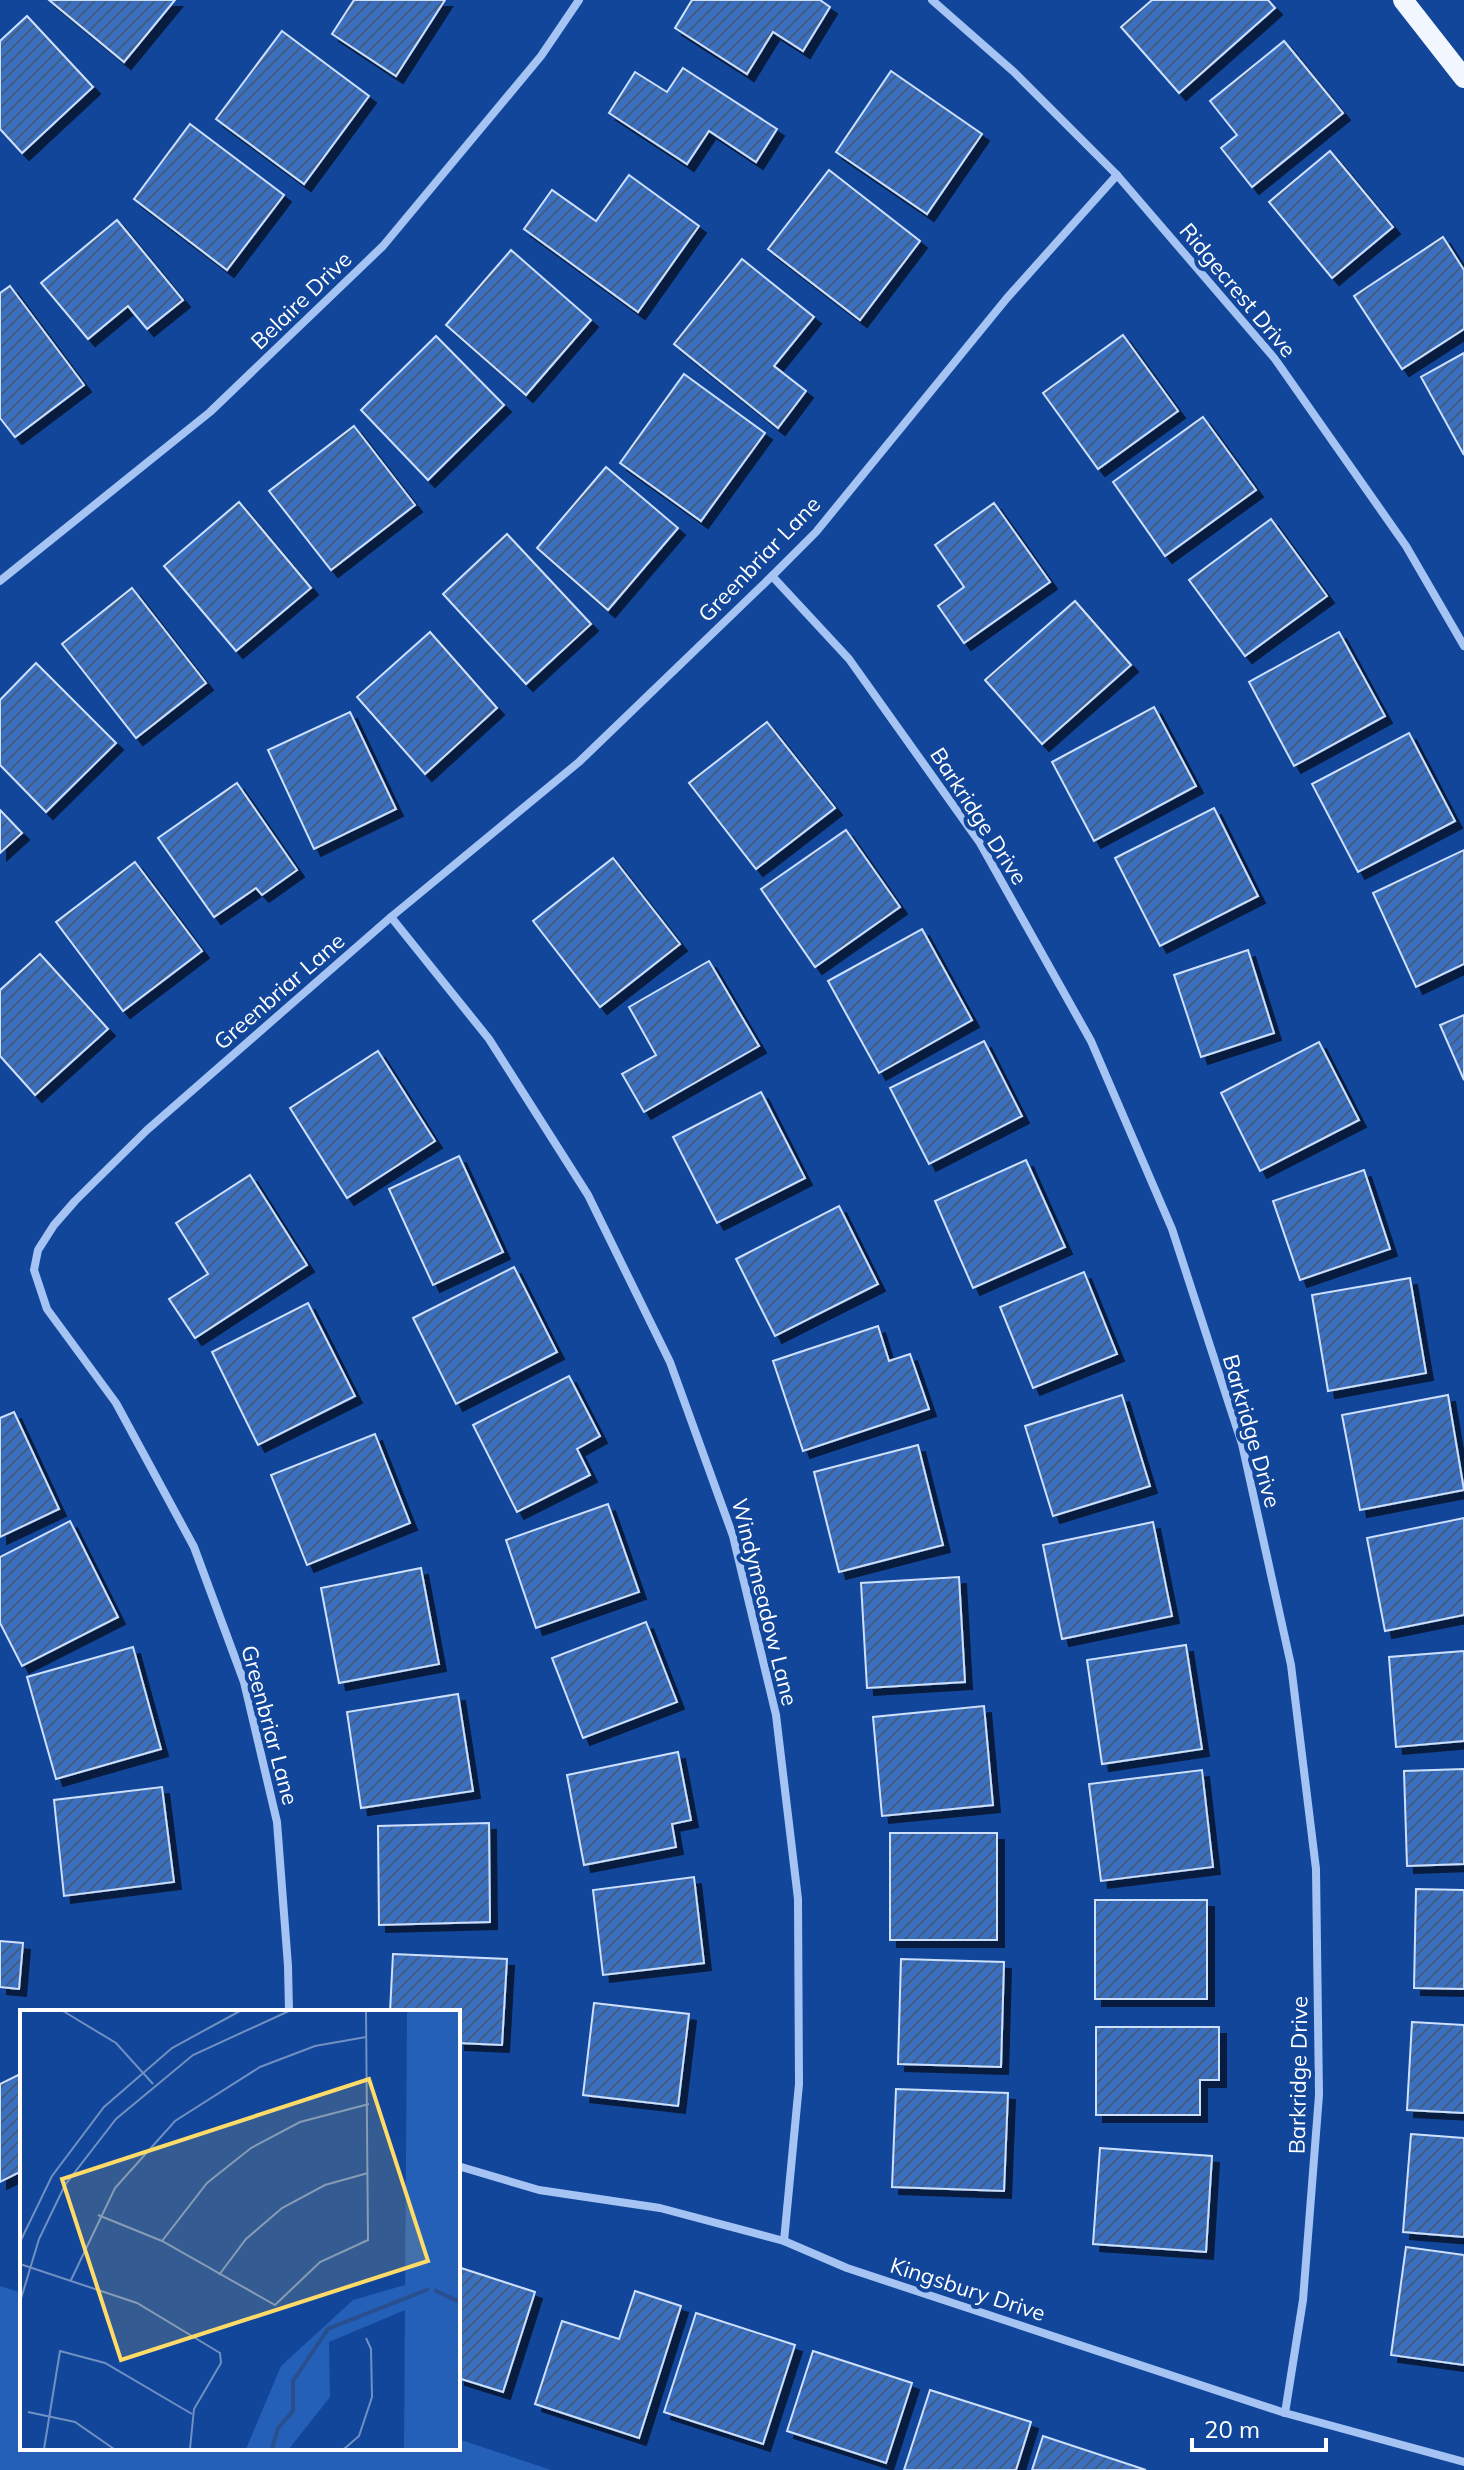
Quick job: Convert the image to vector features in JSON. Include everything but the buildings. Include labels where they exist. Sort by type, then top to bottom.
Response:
[{"type":"main road","points":[[1410,2],[1464,78]]},
{"type":"street","name":"Belaire Drive","points":[[0,581],[210,412],[383,246],[541,56],[579,0]]},
{"type":"street","name":"Ridgecrest Drive","points":[[932,0],[1014,72],[1117,175],[1275,359],[1406,546],[1464,646]]},
{"type":"street","name":"Greenbriar Lane","points":[[289,2010],[277,1822],[244,1682],[194,1547],[116,1403],[47,1309],[34,1270],[38,1250],[54,1225],[126,1150],[391,917],[579,762],[772,576],[816,532],[1007,298],[1117,175]]},
{"type":"street","name":"Barkridge Drive","points":[[772,576],[849,659],[980,843],[1091,1041],[1172,1229],[1242,1444],[1291,1665],[1316,1869],[1319,2095],[1303,2300],[1285,2413]]},
{"type":"street","name":"Windymeadow Lane","points":[[391,917],[489,1039],[588,1195],[670,1362],[733,1536],[776,1715],[798,1899],[799,2084],[784,2241]]},
{"type":"street","name":"Kingsbury Drive","points":[[460,2167],[539,2190],[660,2208],[784,2241],[847,2268],[1285,2413],[1464,2462]]},
{"type":"shaded area","points":[[0,2286],[20,2292],[20,2450],[460,2450],[460,2440],[551,2470],[0,2470]]}]
